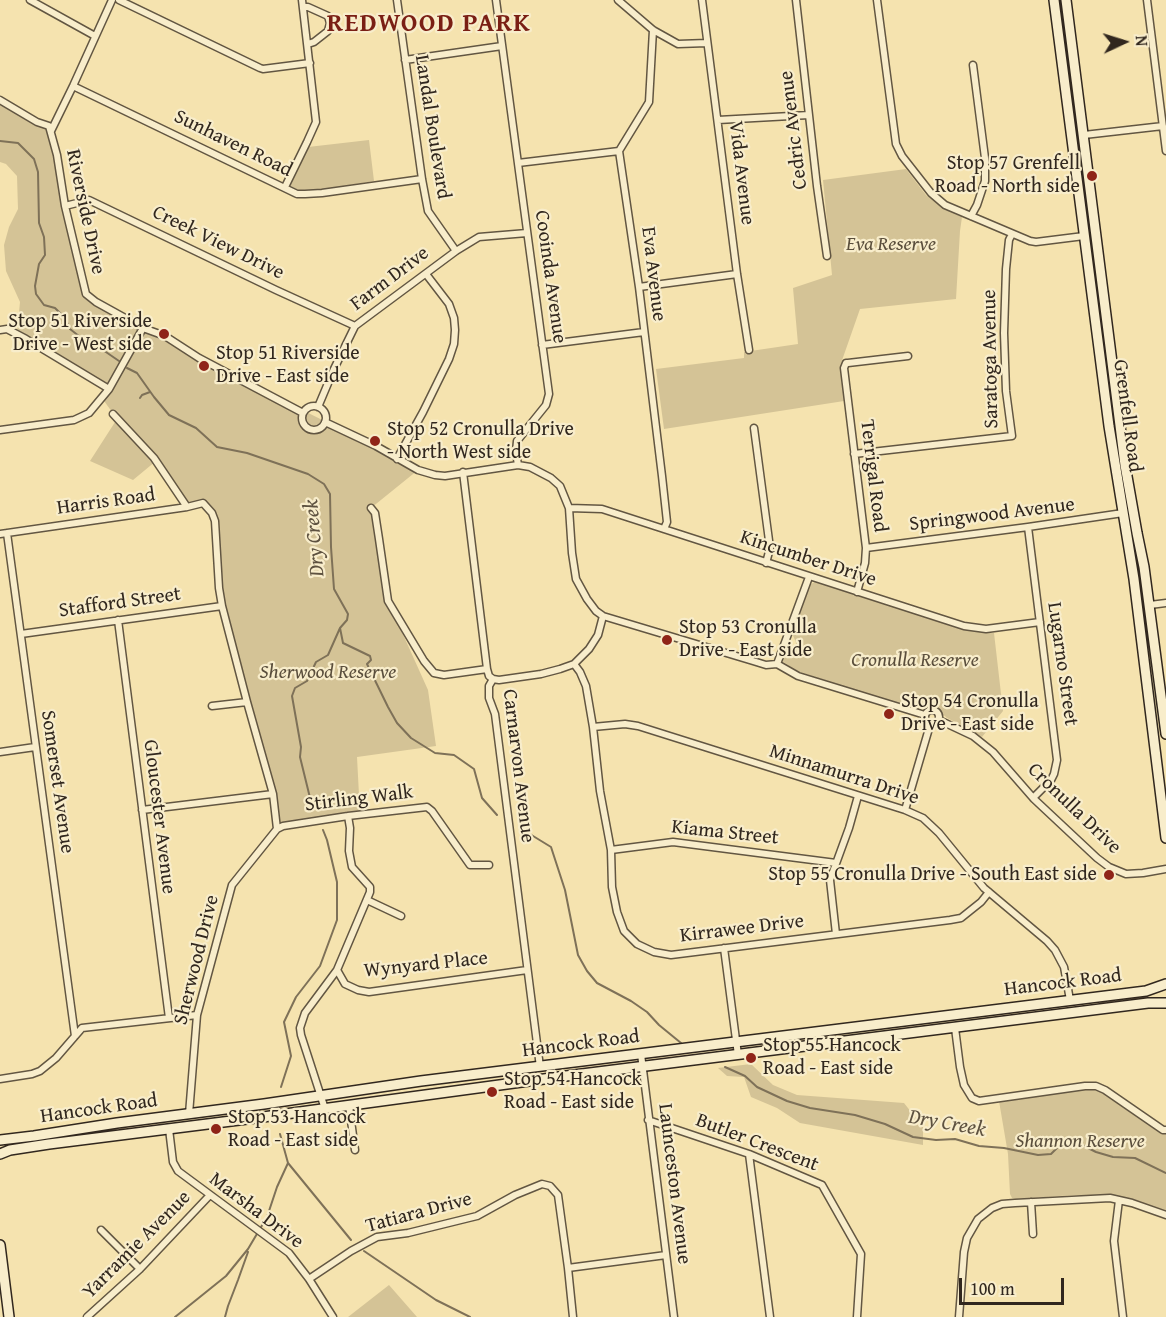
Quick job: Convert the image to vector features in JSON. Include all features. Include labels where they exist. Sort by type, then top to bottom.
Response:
[{"type":"main road","name":"Grenfell Road","points":[[1054,0],[1109,426],[1138,607],[1166,838]]},
{"type":"main road","name":"Grenfell Road","points":[[1066,0],[1125,465],[1150,605],[1166,734]]},
{"type":"main road","points":[[1071,137],[1084,135]]},
{"type":"main road","points":[[1084,236],[1096,234]]},
{"type":"main road","points":[[1138,607],[1150,605]]},
{"type":"main road","name":"Hancock Road","points":[[0,1141],[421,1082],[1146,991],[1166,984]]},
{"type":"main road","name":"Hancock Road","points":[[0,1154],[10,1150],[49,1144],[541,1080],[1148,1003],[1166,1003]]},
{"type":"main road","points":[[540,1067],[541,1080]]},
{"type":"main road","points":[[0,1141],[0,1154]]},
{"type":"main road","points":[[0,1245],[9,1317]]},
{"type":"street","points":[[30,0],[95,36]]},
{"type":"street","points":[[51,130],[112,0]]},
{"type":"street","points":[[119,0],[263,69],[310,63]]},
{"type":"street","name":"Landal Boulevard","points":[[397,0],[428,211],[456,251]]},
{"type":"street","name":"Cooinda Avenue","points":[[496,0],[549,394],[546,405],[517,441],[518,465]]},
{"type":"street","points":[[618,0],[653,30],[678,44],[707,43]]},
{"type":"street","name":"Vida Avenue","points":[[702,0],[749,350]]},
{"type":"street","name":"Cedric Avenue","points":[[795,0],[827,256]]},
{"type":"street","points":[[878,0],[894,137],[898,150],[913,171],[945,205],[1012,234],[1036,242],[1084,236]]},
{"type":"street","points":[[1147,0],[1166,151]]},
{"type":"street","points":[[302,4],[328,16],[330,23],[328,31],[308,44]]},
{"type":"street","points":[[285,187],[316,122],[302,4]]},
{"type":"street","points":[[518,163],[619,151],[649,102],[653,30]]},
{"type":"street","points":[[405,60],[502,46]]},
{"type":"street","points":[[971,216],[985,181],[985,158],[974,65]]},
{"type":"street","name":"Sunhaven Road","points":[[73,86],[297,194],[422,179]]},
{"type":"street","name":"Riverside Drive","points":[[0,100],[51,130],[64,206],[86,294],[143,328],[165,336],[199,358],[303,412]]},
{"type":"street","points":[[718,120],[810,115]]},
{"type":"street","points":[[1084,135],[1163,126]]},
{"type":"street","name":"Eva Avenue","points":[[619,151],[663,476],[667,522],[664,529]]},
{"type":"street","name":"Creek View Drive","points":[[64,206],[89,200],[355,326]]},
{"type":"street","name":"Farm Drive","points":[[318,407],[355,326],[456,251],[479,237],[527,233]]},
{"type":"street","name":"Saratoga Avenue","points":[[854,454],[1012,436],[1006,391],[1004,333],[1006,269],[1009,240],[1012,234]]},
{"type":"street","points":[[397,459],[423,412],[454,344],[454,318],[449,304],[426,274]]},
{"type":"street","points":[[639,287],[737,274]]},
{"type":"street","points":[[0,430],[74,420],[89,413],[109,389],[143,328]]},
{"type":"street","points":[[0,330],[7,329],[26,339],[109,389]]},
{"type":"street","points":[[542,345],[644,332]]},
{"type":"street","name":"Terrigal Road","points":[[857,592],[865,563],[866,548],[844,368],[846,363],[908,356]]},
{"type":"street","points":[[318,407],[324,412],[325,422],[320,429],[311,430],[302,421],[303,412],[308,408],[318,407]]},
{"type":"street","points":[[113,414],[154,458],[186,507]]},
{"type":"street","points":[[325,422],[376,446],[418,470],[435,475],[445,476],[518,465],[530,467],[551,478],[560,486],[569,508],[576,579],[587,599],[603,616],[766,665],[777,664],[798,676],[925,715]]},
{"type":"street","points":[[754,428],[770,548],[766,563]]},
{"type":"street","name":"Carnarvon Avenue","points":[[463,472],[487,669],[492,679],[489,686],[489,698],[495,714],[540,1067]]},
{"type":"street","name":"Harris Road","points":[[4,533],[203,503],[212,513],[215,521],[222,606]]},
{"type":"street","points":[[371,508],[375,513],[388,602],[424,661],[434,673],[444,675],[487,669]]},
{"type":"street","name":"Kincumber Drive","points":[[569,508],[602,509],[964,626],[986,629],[1040,622]]},
{"type":"street","name":"Springwood Avenue","points":[[866,548],[1123,513]]},
{"type":"street","name":"Lugarno Street","points":[[1028,527],[1057,760],[1051,780],[1034,798]]},
{"type":"street","name":"Somerset Avenue","points":[[4,533],[21,634],[75,1036]]},
{"type":"street","points":[[777,664],[808,577]]},
{"type":"street","points":[[1150,605],[1166,603]]},
{"type":"street","points":[[222,606],[273,794],[277,829]]},
{"type":"street","name":"Stafford Street","points":[[21,634],[222,606]]},
{"type":"street","points":[[492,679],[499,681],[541,674],[574,664],[589,649],[598,635],[603,616]]},
{"type":"street","name":"Gloucester Avenue","points":[[118,620],[169,1018]]},
{"type":"street","name":"Kirrawee Drive","points":[[574,664],[586,686],[600,791],[611,850],[612,887],[617,912],[624,931],[637,944],[654,952],[671,955],[961,918],[981,902],[989,892]]},
{"type":"street","points":[[212,706],[247,702]]},
{"type":"street","points":[[925,715],[930,710],[938,712],[939,720],[930,725]]},
{"type":"street","points":[[925,715],[930,725]]},
{"type":"street","name":"Cronulla Drive","points":[[939,720],[964,730],[984,743],[1005,763],[1034,798],[1097,858],[1117,872],[1134,874],[1166,869]]},
{"type":"street","name":"Minnamurra Drive","points":[[593,727],[625,724],[638,726],[923,818],[934,827],[976,879],[1055,950],[1064,967],[1070,1000]]},
{"type":"street","points":[[904,810],[930,725]]},
{"type":"street","points":[[0,752],[35,747]]},
{"type":"street","points":[[142,810],[273,794]]},
{"type":"street","points":[[836,934],[830,880],[858,796]]},
{"type":"street","name":"Stirling Walk","points":[[277,829],[283,826],[348,816],[427,807],[470,865],[489,865]]},
{"type":"street","points":[[325,1109],[300,1028],[305,1013],[337,970],[370,892],[370,887],[352,867],[348,816]]},
{"type":"street","name":"Sherwood Drive","points":[[189,1114],[197,1015],[232,885],[277,829]]},
{"type":"street","name":"Kiama Street","points":[[611,850],[673,842],[836,863]]},
{"type":"street","points":[[367,900],[401,916]]},
{"type":"street","points":[[724,948],[738,1055]]},
{"type":"street","name":"Wynyard Place","points":[[337,970],[345,984],[369,992],[527,970]]},
{"type":"street","points":[[0,1079],[40,1071],[56,1058],[82,1028],[197,1015]]},
{"type":"street","points":[[955,1028],[964,1085],[972,1098],[979,1101],[1096,1086],[1106,1090],[1166,1130]]},
{"type":"street","name":"Launceston Avenue","points":[[641,1054],[674,1317]]},
{"type":"street","points":[[349,1106],[355,1150]]},
{"type":"street","name":"Butler Crescent","points":[[648,1120],[749,1154],[822,1185],[861,1254],[857,1317]]},
{"type":"street","name":"Marsha Drive","points":[[169,1129],[172,1161],[181,1174],[289,1253],[333,1317]]},
{"type":"street","points":[[749,1154],[770,1317]]},
{"type":"street","name":"Tatiara Drive","points":[[309,1279],[377,1237],[408,1233],[477,1216],[515,1195],[542,1184],[550,1186],[558,1196],[573,1317]]},
{"type":"street","name":"Yarramie Avenue","points":[[87,1317],[140,1269],[210,1195]]},
{"type":"street","points":[[959,1317],[967,1238],[978,1219],[992,1208],[1002,1204],[1110,1198],[1166,1215]]},
{"type":"street","points":[[1119,1200],[1114,1241],[1123,1317]]},
{"type":"street","points":[[1031,1202],[1033,1234]]},
{"type":"street","points":[[101,1230],[140,1269]]},
{"type":"street","points":[[568,1268],[666,1255]]},
{"type":"green space","name":"Sherwood Reserve","points":[[0,99],[49,132],[55,146],[86,294],[221,370],[367,442],[418,470],[371,508],[388,601],[428,690],[436,746],[357,757],[360,814],[277,829],[273,794],[222,606],[215,521],[203,503],[183,502],[156,461],[133,480],[90,461],[117,419],[102,398],[109,389],[17,334],[20,302],[6,271],[4,245],[9,227],[18,209],[17,176],[6,164],[0,162]]},
{"type":"green space","points":[[369,140],[374,181],[307,192],[290,186],[308,147]]},
{"type":"green space","name":"Eva Reserve","points":[[906,169],[926,195],[943,208],[962,217],[956,299],[860,309],[840,366],[844,401],[664,429],[656,369],[744,358],[744,352],[798,344],[793,288],[832,275],[823,180]]},
{"type":"green space","name":"Cronulla Reserve","points":[[815,582],[969,630],[994,633],[1003,711],[982,737],[947,718],[936,708],[921,710],[911,708],[797,671],[782,661],[786,649],[793,650],[797,645],[792,633],[809,585]]},
{"type":"green space","points":[[751,1064],[773,1085],[797,1095],[904,1103],[923,1127],[923,1145],[800,1123],[777,1108],[751,1097],[744,1077],[727,1076],[718,1068]]},
{"type":"green space","name":"Shannon Reserve","points":[[1085,1089],[1104,1092],[1161,1134],[1166,1134],[1166,1212],[1110,1195],[1012,1198],[1008,1154],[999,1101]]},
{"type":"green space","points":[[389,1285],[417,1317],[348,1317]]},
{"type":"waterway","name":"Dry Creek","points":[[0,141],[18,143],[34,159],[38,172],[39,223],[44,237],[45,255],[39,264],[36,294],[44,305],[55,308],[65,318],[70,329],[89,344],[119,361]]},
{"type":"waterway","name":"Dry Creek","points":[[127,368],[137,373],[169,415],[196,428],[217,447],[247,453],[308,474],[324,484],[330,494],[334,589],[348,614],[347,620],[340,628],[343,643],[370,656],[371,660],[367,664],[388,707],[397,723],[411,738],[435,753],[454,755],[474,769],[482,798],[497,815]]},
{"type":"waterway","points":[[140,398],[150,392]]},
{"type":"waterway","points":[[313,810],[300,757],[301,747],[292,696],[295,688],[307,681],[316,662],[328,655],[340,628]]},
{"type":"waterway","name":"Dry Creek","points":[[520,828],[551,847],[565,890],[578,955],[587,971],[597,983],[647,1012],[681,1043]]},
{"type":"waterway","points":[[281,1087],[291,1056],[284,1022],[296,997],[320,966],[337,920],[337,882],[323,830]]},
{"type":"waterway","name":"Dry Creek","points":[[725,1067],[745,1076],[757,1087],[787,1101],[810,1108],[855,1115],[885,1124],[913,1137],[936,1140],[955,1139],[979,1146],[1038,1155],[1051,1154],[1060,1145],[1070,1142],[1113,1157],[1135,1158],[1166,1173]]},
{"type":"waterway","points":[[280,1134],[288,1163],[351,1240]]},
{"type":"waterway","points":[[175,1317],[226,1276],[248,1249],[267,1217],[288,1163]]},
{"type":"waterway","points":[[364,1251],[436,1300],[470,1317]]},
{"type":"waterway","points":[[225,1317],[248,1252]]},
{"type":"place","name":"Stop 57 Grenfell Road - North side","points":[[1092,176]]},
{"type":"place","name":"Stop 51 Riverside Drive - West side","points":[[164,334]]},
{"type":"place","name":"Stop 51 Riverside Drive - East side","points":[[204,366]]},
{"type":"place","name":"Stop 52 Cronulla Drive - North West side","points":[[375,441]]},
{"type":"place","name":"Stop 53 Cronulla Drive - East side","points":[[667,640]]},
{"type":"place","name":"Stop 54 Cronulla Drive - East side","points":[[889,714]]},
{"type":"place","name":"Stop 55 Cronulla Drive - South East side","points":[[1109,875]]},
{"type":"place","name":"Stop 55 Hancock Road - East side","points":[[751,1058]]},
{"type":"place","name":"Stop 54 Hancock Road - East side","points":[[492,1092]]},
{"type":"place","name":"Stop 53 Hancock Road - East side","points":[[216,1129]]},
{"type":"district","name":"REDWOOD PARK","points":[[429,24]]}]
